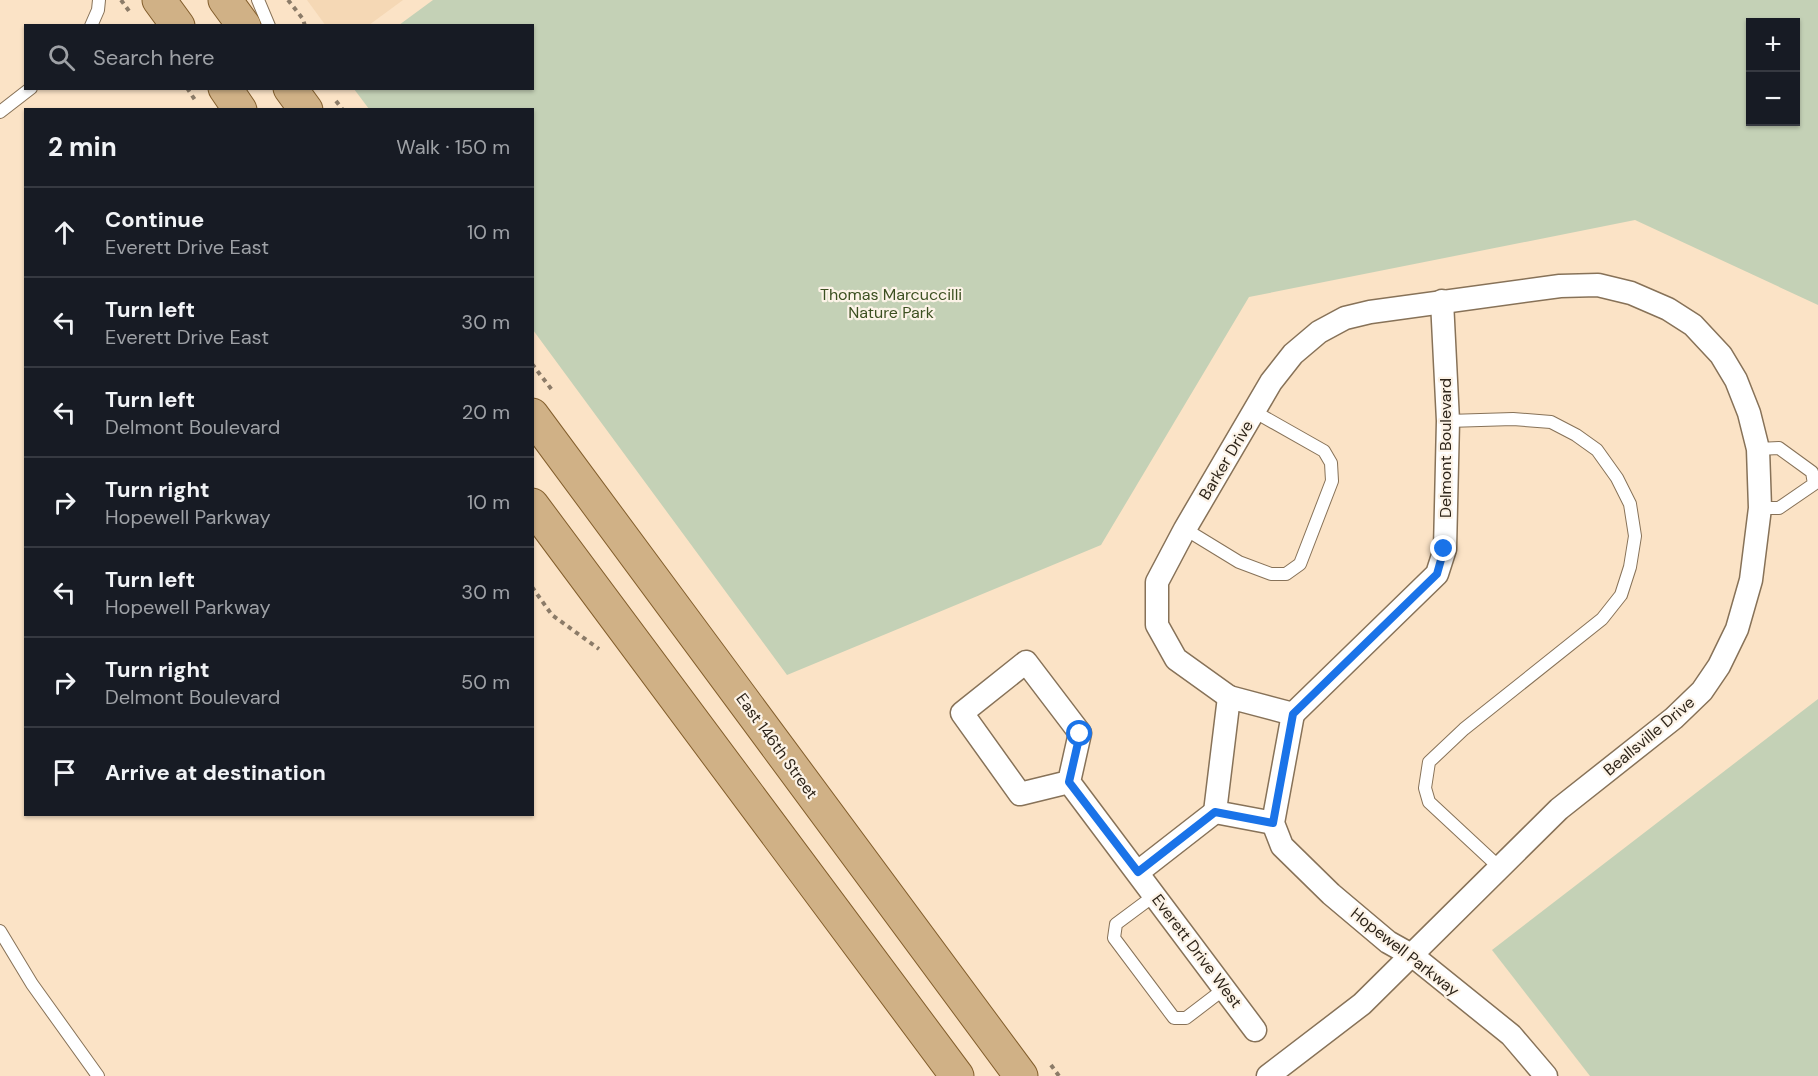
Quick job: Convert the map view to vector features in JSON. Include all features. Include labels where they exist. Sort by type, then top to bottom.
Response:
[{"type":"main road","points":[[159,0],[177,24]]},
{"type":"main road","points":[[225,0],[243,24]]},
{"type":"main road","points":[[226,90],[239,108]]},
{"type":"main road","name":"East 146th Street","points":[[534,418],[1021,1076]]},
{"type":"main road","points":[[534,508],[957,1076]]},
{"type":"street","name":"Beallsville Drive","points":[[1268,1076],[1362,1004],[1559,809],[1674,718],[1702,691],[1719,666],[1737,629],[1751,580],[1760,508],[1758,449],[1749,413],[1739,388],[1721,355],[1694,325],[1668,309],[1631,293],[1598,285],[1560,286],[1442,301]]},
{"type":"street","name":"Barker Drive","points":[[1228,697],[1176,658],[1157,625],[1157,582],[1185,529],[1271,382],[1293,354],[1319,332],[1345,318],[1442,301]]},
{"type":"street","name":"Delmont Boulevard","points":[[1293,714],[1437,574],[1444,549],[1448,421],[1442,301]]},
{"type":"street","points":[[1026,662],[1080,734],[1069,782],[1020,794],[962,713],[1026,662]]},
{"type":"street","points":[[1138,872],[1215,812],[1228,697],[1293,714],[1273,823],[1215,812]]},
{"type":"street","name":"Everett Drive West","points":[[1069,782],[1255,1030]]},
{"type":"street","name":"Hopewell Parkway","points":[[1273,823],[1282,846],[1331,894],[1388,942],[1413,956],[1512,1035],[1546,1076]]},
{"type":"lane","points":[[92,24],[98,10],[99,0]]},
{"type":"lane","points":[[258,0],[267,24]]},
{"type":"lane","points":[[0,112],[28,90]]},
{"type":"lane","points":[[1185,529],[1239,562],[1271,574],[1286,573],[1300,564],[1332,482],[1331,463],[1324,451],[1255,412]]},
{"type":"lane","points":[[1448,421],[1513,419],[1551,422],[1576,435],[1597,450],[1617,478],[1630,504],[1635,536],[1630,567],[1620,595],[1602,619],[1464,729],[1429,762],[1425,788],[1429,802],[1500,868]]},
{"type":"lane","points":[[1758,449],[1779,448],[1812,472],[1814,484],[1779,508],[1760,508]]},
{"type":"lane","points":[[1155,895],[1116,924],[1114,938],[1174,1018],[1186,1018],[1224,988]]},
{"type":"lane","points":[[0,931],[32,984],[98,1076]]},
{"type":"lane","points":[[0,957],[11,950]]},
{"type":"path","points":[[288,0],[304,24]]},
{"type":"shaded area","points":[[307,0],[403,0],[370,24],[325,24]]},
{"type":"green space","name":"Thomas Marcuccilli Nature Park","points":[[433,0],[1818,0],[1818,305],[1635,220],[1249,297],[1101,545],[787,675],[534,331],[534,108],[368,108],[355,90],[534,90],[534,24],[400,24]]},
{"type":"green space","points":[[1818,699],[1818,1076],[1590,1076],[1492,950]]},
{"type":"route","points":[[1080,734],[1069,782],[1138,872],[1215,812],[1273,823],[1293,714],[1437,574],[1444,549]]}]
